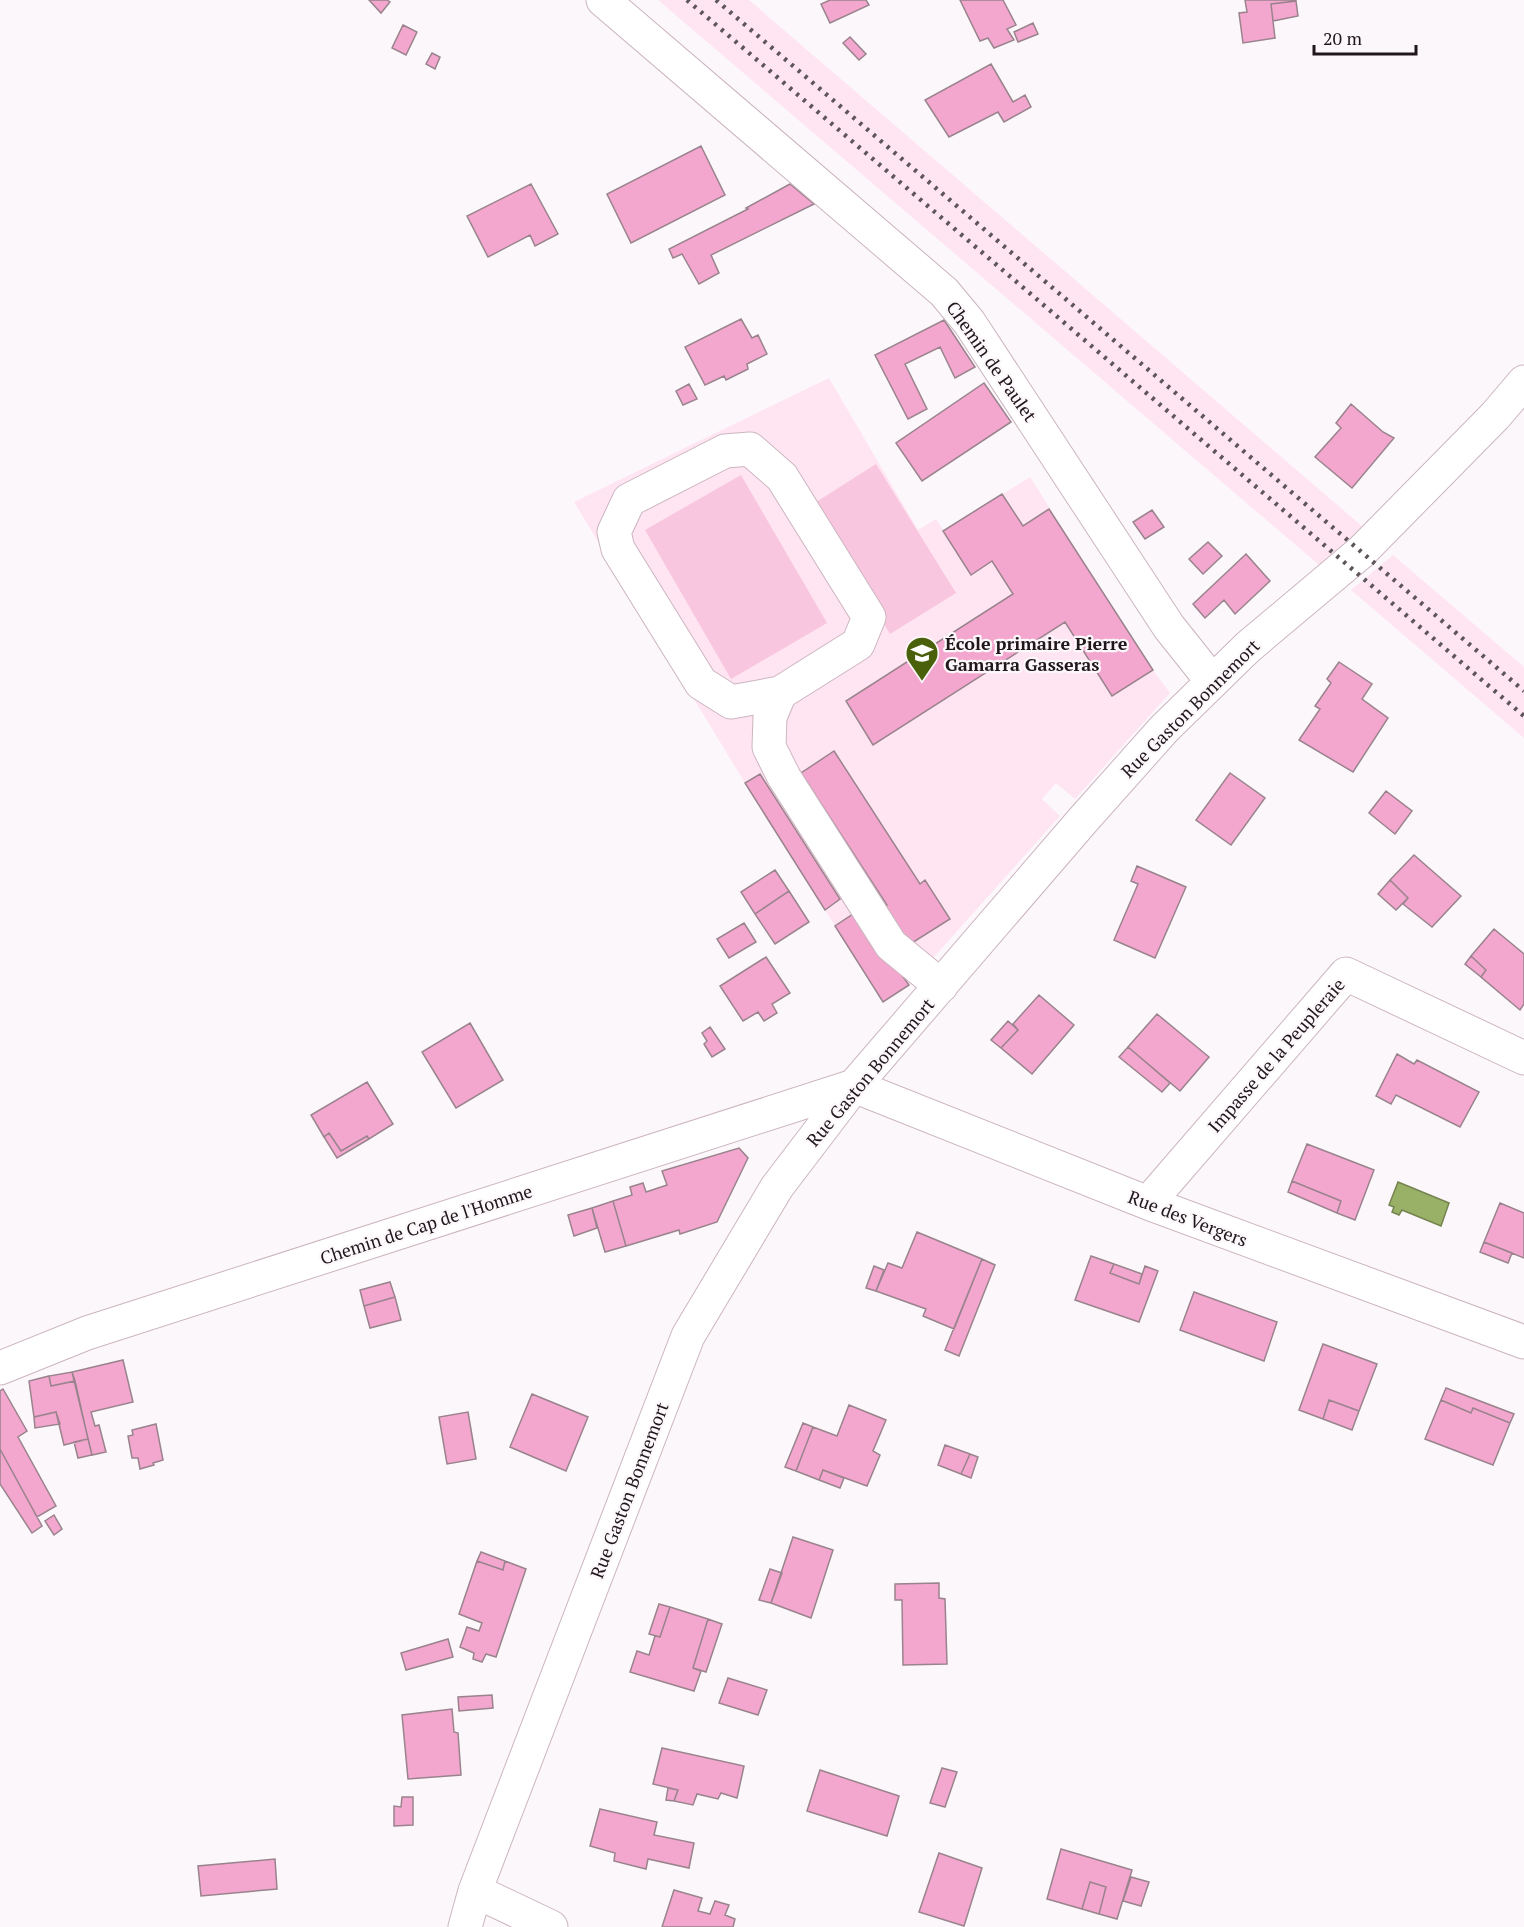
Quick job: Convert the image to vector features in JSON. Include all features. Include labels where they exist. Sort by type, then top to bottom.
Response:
[{"type":"street","name":"Chemin de Paulet","points":[[603,0],[944,292],[969,322],[1169,627],[1212,681]]},
{"type":"street","name":"Rue Gaston Bonnemort","points":[[465,1927],[476,1891],[688,1336],[777,1187],[855,1086],[1119,778],[1164,729],[1248,647],[1361,552],[1495,416],[1524,382]]},
{"type":"street","points":[[780,693],[731,702],[701,683],[618,549],[614,532],[629,500],[725,451],[750,449],[782,477],[869,617],[858,644],[780,693],[770,717],[768,747],[784,777],[891,945],[941,986]]},
{"type":"street","name":"Impasse de la Peupleraie","points":[[1148,1203],[1346,974],[1524,1058]]},
{"type":"street","name":"Rue des Vergers","points":[[855,1086],[1148,1203],[1524,1342]]},
{"type":"street","name":"Chemin de Cap de l'Homme","points":[[0,1368],[87,1333],[855,1086]]},
{"type":"street","points":[[476,1891],[551,1927]]},
{"type":"shaded area","points":[[658,0],[749,0],[1363,527],[1319,565]]},
{"type":"shaded area","name":"École primaire Pierre Gamarra Gasseras","points":[[829,378],[918,530],[936,519],[944,531],[1030,477],[1170,693],[1075,799],[1056,783],[1042,799],[1060,816],[909,985],[883,1002],[745,783],[574,502]]},
{"type":"shaded area","points":[[876,464],[956,593],[890,634],[810,506]]},
{"type":"shaded area","points":[[741,475],[827,623],[731,679],[645,530]]},
{"type":"shaded area","points":[[1393,555],[1524,667],[1524,738],[1351,590]]},
{"type":"shaded area","points":[[1398,1182],[1449,1203],[1441,1226],[1402,1210],[1399,1215],[1392,1212],[1394,1207],[1389,1205]]},
{"type":"building","points":[[369,0],[387,0],[390,2],[381,13]]},
{"type":"building","points":[[830,0],[866,0],[869,5],[830,23],[821,4]]},
{"type":"building","points":[[960,0],[1003,0],[1016,25],[1007,29],[1014,40],[994,48],[988,38],[980,41]]},
{"type":"building","points":[[1245,0],[1296,1],[1271,4],[1275,38],[1243,43],[1239,13],[1247,12]]},
{"type":"building","points":[[1296,1],[1298,16],[1273,21],[1271,4]]},
{"type":"building","points":[[1033,23],[1038,34],[1018,42],[1014,32]]},
{"type":"building","points":[[403,25],[417,32],[406,55],[392,48]]},
{"type":"building","points":[[850,37],[866,54],[859,60],[843,43]]},
{"type":"building","points":[[432,53],[440,57],[435,69],[426,64]]},
{"type":"building","points":[[991,64],[1013,102],[1025,95],[1031,107],[1004,122],[998,112],[949,137],[925,100]]},
{"type":"building","points":[[701,146],[725,195],[631,243],[607,194]]},
{"type":"building","points":[[531,184],[558,234],[535,246],[530,235],[488,257],[467,216]]},
{"type":"building","points":[[790,184],[814,204],[711,255],[719,273],[699,284],[682,254],[673,258],[669,249],[748,209],[746,208]]},
{"type":"building","points":[[741,319],[752,338],[758,335],[767,354],[747,364],[748,369],[726,380],[724,376],[705,385],[685,347]]},
{"type":"building","points":[[944,320],[975,367],[955,378],[940,347],[905,364],[927,409],[908,419],[875,355]]},
{"type":"building","points":[[984,383],[1011,422],[922,481],[896,443]]},
{"type":"building","points":[[689,384],[697,399],[683,405],[676,391]]},
{"type":"building","points":[[1351,404],[1383,432],[1394,438],[1352,488],[1315,457],[1341,428],[1336,423]]},
{"type":"building","points":[[1002,494],[1023,526],[1049,509],[1153,670],[1112,696],[1065,622],[873,745],[846,701],[1013,594],[992,561],[971,575],[943,531]]},
{"type":"building","points":[[1152,510],[1164,527],[1145,539],[1133,522]]},
{"type":"building","points":[[1208,542],[1222,556],[1203,574],[1189,559]]},
{"type":"building","points":[[1246,554],[1270,581],[1235,614],[1224,600],[1205,618],[1193,604]]},
{"type":"building","points":[[1339,662],[1372,684],[1362,699],[1388,718],[1353,772],[1299,740],[1320,709],[1315,706],[1331,683],[1327,679]]},
{"type":"building","points":[[834,751],[920,884],[925,880],[950,919],[904,948],[879,910],[887,905],[801,773]]},
{"type":"building","points":[[1230,773],[1265,798],[1231,845],[1196,820]]},
{"type":"building","points":[[760,774],[840,899],[825,910],[745,783]]},
{"type":"building","points":[[1386,791],[1412,811],[1395,834],[1369,813]]},
{"type":"building","points":[[1414,855],[1461,896],[1432,927],[1403,904],[1408,898],[1390,880]]},
{"type":"building","points":[[1137,866],[1186,887],[1155,958],[1114,940],[1138,884],[1131,881]]},
{"type":"building","points":[[775,870],[789,891],[755,914],[741,892]]},
{"type":"building","points":[[1390,880],[1408,898],[1396,910],[1378,894]]},
{"type":"building","points":[[789,891],[809,922],[775,944],[755,914]]},
{"type":"building","points":[[856,912],[909,985],[883,1002],[835,926]]},
{"type":"building","points":[[744,923],[756,942],[729,958],[717,939]]},
{"type":"building","points":[[1494,929],[1524,954],[1524,1004],[1520,1010],[1481,977],[1486,970],[1471,956]]},
{"type":"building","points":[[1471,956],[1486,970],[1481,977],[1465,964]]},
{"type":"building","points":[[766,957],[790,993],[772,1004],[777,1013],[764,1021],[758,1012],[743,1021],[720,986]]},
{"type":"building","points":[[1039,995],[1074,1025],[1032,1074],[1001,1048],[1018,1030],[1013,1024]]},
{"type":"building","points":[[1157,1014],[1209,1057],[1180,1091],[1128,1047]]},
{"type":"building","points":[[1008,1021],[1018,1030],[1001,1048],[991,1040]]},
{"type":"building","points":[[470,1023],[503,1080],[456,1108],[422,1052]]},
{"type":"building","points":[[710,1027],[725,1049],[712,1057],[704,1044],[707,1041],[702,1033]]},
{"type":"building","points":[[1128,1047],[1170,1083],[1162,1092],[1119,1057]]},
{"type":"building","points":[[1397,1054],[1414,1064],[1417,1060],[1479,1092],[1460,1127],[1396,1095],[1391,1104],[1376,1096]]},
{"type":"building","points":[[367,1082],[393,1124],[369,1139],[367,1136],[341,1151],[329,1133],[324,1137],[311,1115]]},
{"type":"building","points":[[329,1133],[341,1151],[367,1136],[369,1139],[337,1158],[324,1137]]},
{"type":"building","points":[[1307,1144],[1374,1170],[1355,1220],[1337,1213],[1341,1201],[1292,1181]]},
{"type":"building","points":[[739,1148],[748,1158],[717,1222],[680,1234],[679,1230],[626,1246],[613,1201],[632,1195],[630,1187],[643,1183],[646,1192],[667,1185],[662,1171]]},
{"type":"building","points":[[1292,1181],[1341,1201],[1337,1213],[1288,1192]]},
{"type":"building","points":[[613,1201],[626,1246],[605,1252],[592,1208]]},
{"type":"building","points":[[1500,1203],[1524,1213],[1524,1258],[1484,1242]]},
{"type":"building","points":[[592,1208],[597,1228],[574,1236],[568,1215]]},
{"type":"building","points":[[917,1232],[982,1259],[954,1329],[923,1316],[926,1309],[876,1291],[888,1263],[902,1268]]},
{"type":"building","points":[[1484,1242],[1512,1253],[1508,1263],[1480,1252]]},
{"type":"building","points":[[1091,1256],[1114,1264],[1110,1273],[1139,1284],[1145,1266],[1158,1271],[1139,1322],[1075,1300]]},
{"type":"building","points":[[982,1259],[995,1265],[959,1356],[945,1350]]},
{"type":"building","points":[[1114,1264],[1142,1274],[1139,1284],[1110,1273]]},
{"type":"building","points":[[874,1266],[884,1270],[876,1291],[866,1288]]},
{"type":"building","points":[[390,1282],[395,1297],[364,1306],[360,1290]]},
{"type":"building","points":[[1194,1292],[1277,1322],[1264,1361],[1180,1330]]},
{"type":"building","points":[[395,1297],[401,1320],[370,1328],[364,1306]]},
{"type":"building","points":[[1323,1344],[1377,1364],[1359,1411],[1329,1400],[1323,1419],[1299,1410]]},
{"type":"building","points":[[123,1360],[133,1402],[91,1412],[95,1426],[99,1425],[106,1452],[92,1455],[72,1372]]},
{"type":"building","points":[[72,1372],[75,1381],[51,1386],[49,1376]]},
{"type":"building","points":[[49,1376],[51,1386],[75,1381],[88,1439],[64,1445],[56,1412],[34,1417],[29,1381]]},
{"type":"building","points":[[1446,1388],[1514,1414],[1510,1423],[1473,1408],[1471,1413],[1441,1400]]},
{"type":"building","points":[[3,1389],[27,1431],[18,1437],[56,1506],[37,1517],[0,1449],[0,1391]]},
{"type":"building","points":[[532,1394],[588,1417],[566,1471],[510,1447]]},
{"type":"building","points":[[1329,1400],[1359,1411],[1352,1430],[1323,1419]]},
{"type":"building","points":[[1441,1400],[1471,1413],[1473,1408],[1510,1423],[1493,1465],[1425,1439]]},
{"type":"building","points":[[849,1405],[886,1420],[873,1451],[880,1455],[867,1486],[823,1470],[819,1480],[796,1471],[813,1427],[837,1436]]},
{"type":"building","points":[[56,1412],[60,1424],[35,1428],[34,1417]]},
{"type":"building","points":[[468,1412],[476,1459],[447,1464],[439,1417]]},
{"type":"building","points":[[803,1423],[813,1427],[796,1471],[785,1467]]},
{"type":"building","points":[[156,1424],[163,1460],[140,1469],[138,1458],[132,1458],[128,1436],[133,1435],[132,1430]]},
{"type":"building","points":[[88,1439],[92,1455],[78,1458],[74,1442]]},
{"type":"building","points":[[945,1445],[970,1454],[961,1474],[938,1465]]},
{"type":"building","points":[[0,1449],[42,1526],[32,1533],[0,1484]]},
{"type":"building","points":[[970,1454],[978,1457],[971,1478],[961,1474]]},
{"type":"building","points":[[823,1470],[844,1478],[840,1488],[819,1480]]},
{"type":"building","points":[[54,1515],[62,1529],[54,1535],[45,1521]]},
{"type":"building","points":[[793,1537],[833,1550],[811,1618],[771,1603]]},
{"type":"building","points":[[481,1552],[505,1561],[503,1570],[477,1561]]},
{"type":"building","points":[[477,1561],[503,1570],[505,1561],[526,1569],[496,1657],[486,1654],[482,1662],[473,1659],[474,1653],[460,1647],[467,1627],[479,1631],[482,1623],[459,1614]]},
{"type":"building","points":[[770,1569],[782,1573],[771,1603],[759,1600]]},
{"type":"building","points":[[939,1583],[939,1598],[945,1599],[947,1664],[903,1665],[902,1600],[895,1600],[895,1584]]},
{"type":"building","points":[[659,1604],[670,1607],[660,1637],[649,1634]]},
{"type":"building","points":[[670,1607],[708,1619],[693,1668],[701,1671],[694,1691],[630,1672],[637,1651],[649,1655],[655,1636],[660,1637]]},
{"type":"building","points":[[708,1619],[722,1624],[706,1672],[693,1668]]},
{"type":"building","points":[[448,1639],[453,1657],[406,1670],[401,1653]]},
{"type":"building","points":[[728,1678],[767,1690],[758,1715],[719,1703]]},
{"type":"building","points":[[492,1695],[493,1708],[459,1711],[458,1697]]},
{"type":"building","points":[[452,1709],[454,1732],[458,1733],[461,1775],[408,1779],[402,1715]]},
{"type":"building","points":[[662,1748],[744,1766],[737,1798],[721,1793],[718,1799],[697,1794],[693,1805],[674,1801],[678,1790],[653,1784]]},
{"type":"building","points":[[942,1768],[957,1772],[945,1807],[930,1803]]},
{"type":"building","points":[[820,1770],[899,1796],[887,1836],[807,1811]]},
{"type":"building","points":[[668,1788],[678,1790],[674,1801],[666,1800]]},
{"type":"building","points":[[402,1797],[413,1797],[413,1825],[394,1826],[394,1806],[401,1807]]},
{"type":"building","points":[[600,1809],[657,1822],[654,1835],[694,1843],[689,1868],[648,1859],[646,1869],[614,1861],[615,1853],[590,1846]]},
{"type":"building","points":[[1061,1849],[1132,1870],[1117,1919],[1099,1914],[1106,1887],[1090,1882],[1082,1909],[1047,1899]]},
{"type":"building","points":[[939,1853],[982,1868],[964,1926],[919,1912]]},
{"type":"building","points":[[275,1859],[277,1889],[201,1896],[198,1866]]},
{"type":"building","points":[[1131,1877],[1149,1882],[1141,1906],[1123,1901]]},
{"type":"building","points":[[1090,1882],[1106,1887],[1099,1914],[1082,1909]]},
{"type":"building","points":[[674,1890],[702,1898],[698,1911],[710,1914],[715,1901],[729,1905],[725,1915],[735,1919],[733,1927],[662,1927]]},
{"type":"railway","points":[[687,0],[1524,716]]},
{"type":"railway","points":[[716,0],[1524,691]]},
{"type":"place","name":"École primaire Pierre Gamarra Gasseras","points":[[922,682]]}]
